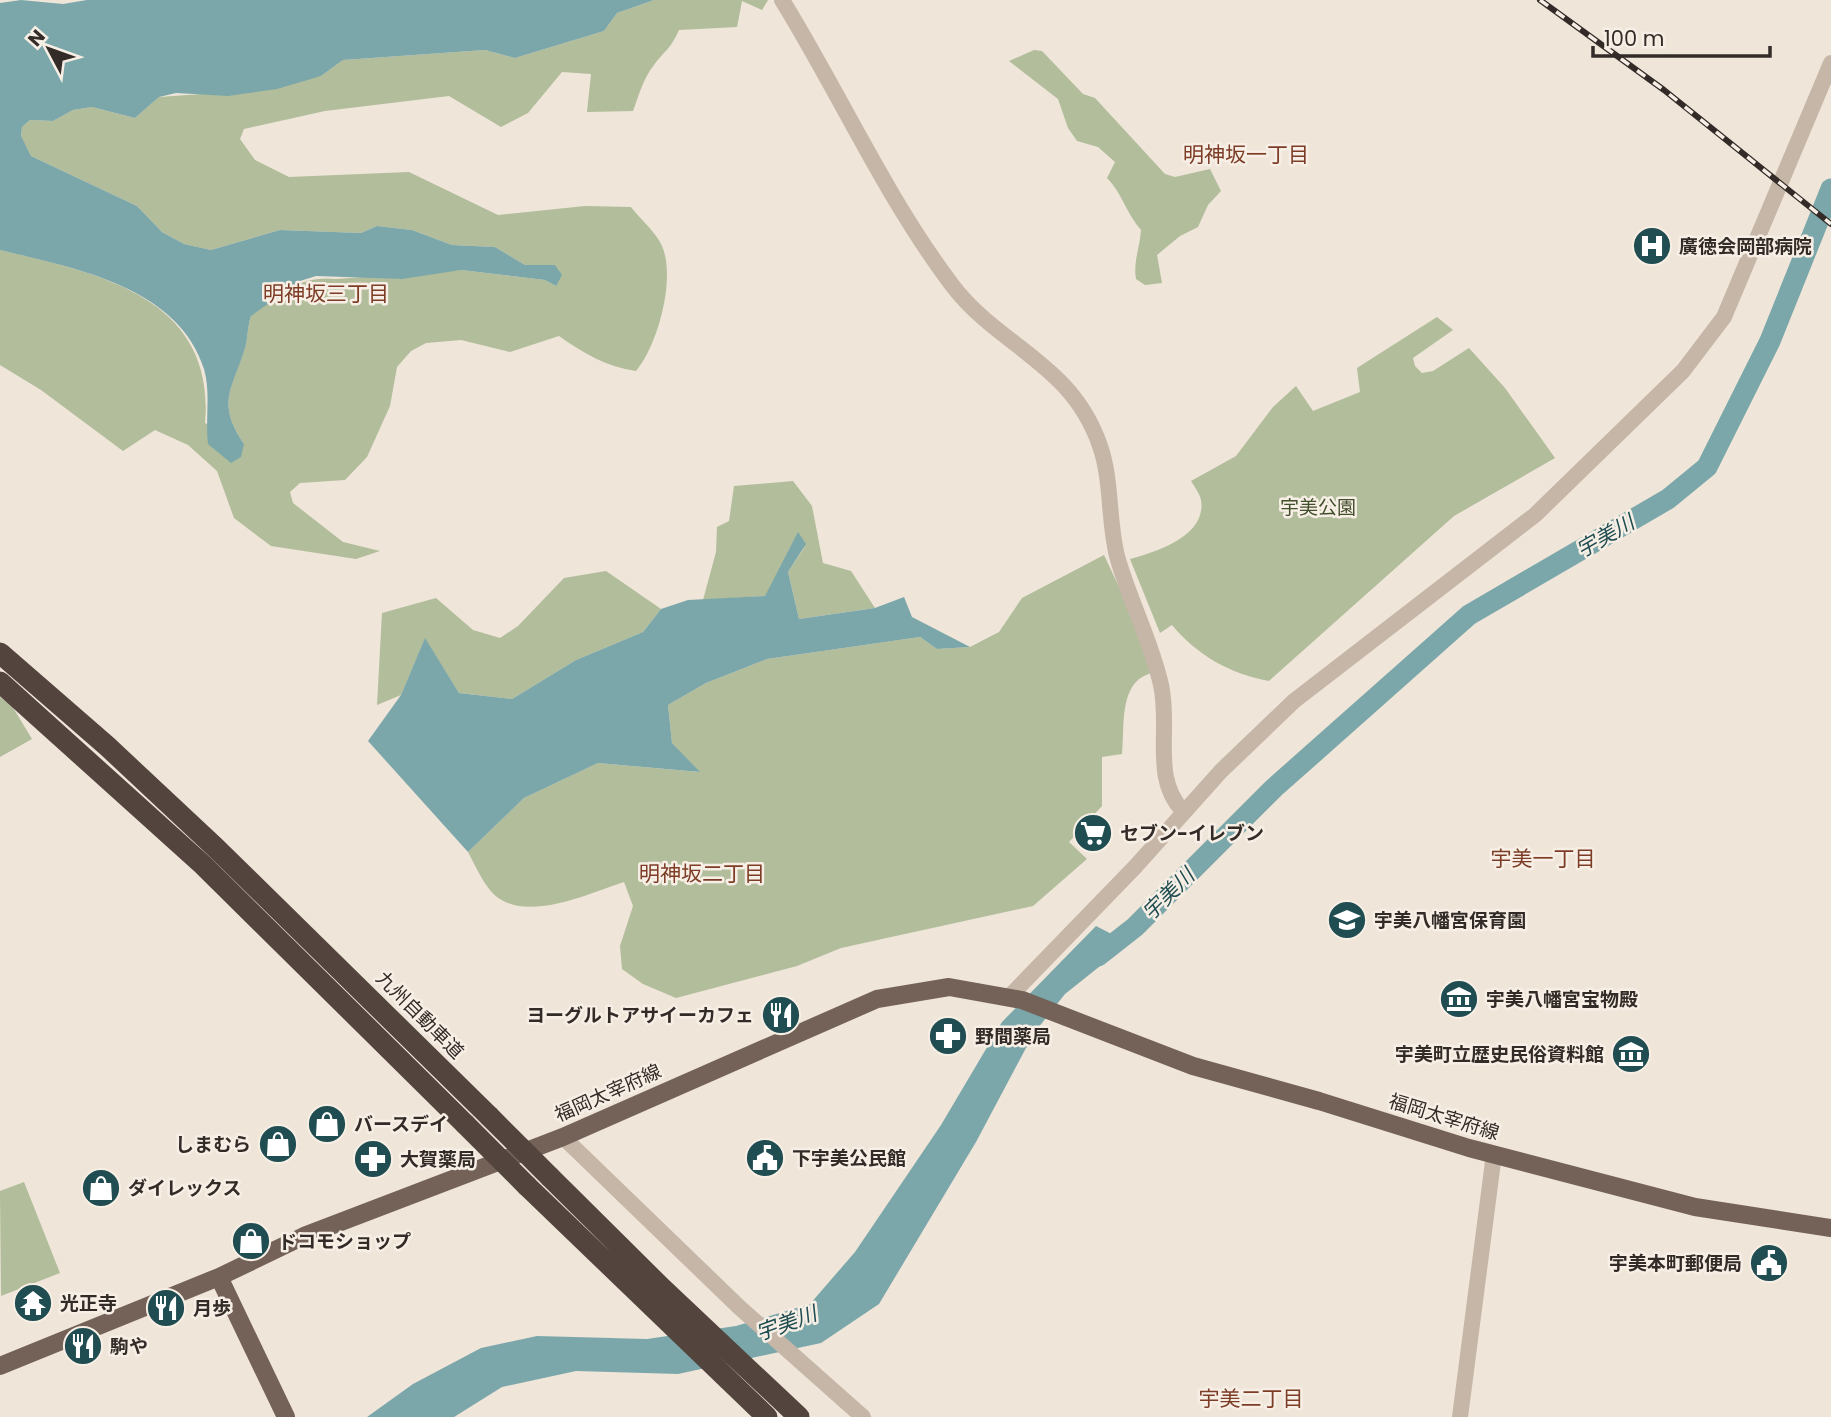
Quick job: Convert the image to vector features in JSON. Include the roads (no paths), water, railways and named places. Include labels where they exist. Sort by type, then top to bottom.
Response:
[{"type":"highway","name":"九州自動車道","points":[[0,653],[127,765],[403,1029],[663,1289],[799,1417]]},
{"type":"highway","points":[[0,682],[203,865],[527,1186],[767,1417]]},
{"type":"main road","name":"福岡太宰府線","points":[[0,1366],[219,1277],[304,1236],[563,1137],[877,999],[949,987],[1015,999],[1193,1066],[1494,1154],[1695,1207],[1831,1228]]},
{"type":"main road","points":[[219,1277],[286,1417]]},
{"type":"street","points":[[782,0],[874,166],[954,289],[975,310],[1061,379],[1084,411],[1101,447],[1117,554],[1146,629],[1161,684],[1167,713],[1165,783],[1171,799],[1183,811]]},
{"type":"street","points":[[1015,999],[1183,811],[1294,701],[1535,515],[1683,372],[1724,317],[1831,63]]},
{"type":"street","points":[[563,1137],[739,1307],[863,1417]]},
{"type":"street","points":[[1460,1417],[1494,1154]]},
{"type":"water","points":[[21,0],[63,4],[87,0],[654,0],[617,13],[604,31],[515,58],[485,50],[343,60],[321,76],[277,89],[228,96],[176,93],[159,97],[135,118],[92,107],[73,110],[53,121],[30,120],[22,127],[21,136],[31,156],[137,206],[162,232],[184,244],[211,250],[280,230],[361,233],[377,226],[412,230],[452,245],[495,247],[525,265],[555,265],[562,275],[556,286],[545,280],[461,270],[402,279],[316,276],[300,281],[251,316],[229,405],[235,429],[244,444],[241,457],[231,463],[208,444],[204,369],[191,341],[171,318],[120,285],[90,274],[0,250],[0,3]]},
{"type":"water","points":[[798,532],[806,544],[788,572],[799,619],[875,608],[904,597],[912,617],[970,647],[937,649],[920,637],[767,659],[706,683],[668,705],[672,743],[700,772],[598,763],[524,798],[468,852],[368,741],[401,695],[425,638],[459,693],[512,699],[576,660],[643,632],[661,609],[688,600],[765,596]]},
{"type":"water","points":[[1096,926],[1129,943],[1065,994],[1034,1033],[976,1142],[879,1304],[821,1343],[678,1374],[576,1371],[502,1387],[454,1417],[367,1417],[413,1384],[481,1348],[537,1336],[647,1339],[736,1326],[810,1304],[855,1252],[941,1125],[1002,1022]]},
{"type":"waterway","name":"宇美川","points":[[1098,956],[1135,927],[1274,788],[1469,615],[1668,499],[1707,467],[1770,341],[1831,189]]},
{"type":"railway","points":[[1540,0],[1664,90],[1831,224]]},
{"type":"place","name":"廣徳会岡部病院","points":[[1652,246]]},
{"type":"place","name":"セブン-イレブン","points":[[1093,833]]},
{"type":"place","name":"宇美八幡宮保育園","points":[[1347,920]]},
{"type":"place","name":"宇美八幡宮宝物殿","points":[[1459,999]]},
{"type":"place","name":"ヨーグルトアサイーカフェ","points":[[781,1015]]},
{"type":"place","name":"野間薬局","points":[[948,1036]]},
{"type":"place","name":"宇美町立歴史民俗資料館","points":[[1631,1054]]},
{"type":"place","name":"バースデイ","points":[[327,1124]]},
{"type":"place","name":"しまむら","points":[[278,1144]]},
{"type":"place","name":"下宇美公民館","points":[[765,1158]]},
{"type":"place","name":"大賀薬局","points":[[373,1159]]},
{"type":"place","name":"ダイレックス","points":[[101,1188]]},
{"type":"place","name":"ドコモショップ","points":[[251,1241]]},
{"type":"place","name":"宇美本町郵便局","points":[[1769,1263]]},
{"type":"place","name":"光正寺","points":[[33,1303]]},
{"type":"place","name":"月歩","points":[[166,1308]]},
{"type":"place","name":"駒や","points":[[83,1346]]},
{"type":"district","name":"明神坂一丁目","points":[[1246,154]]},
{"type":"district","name":"明神坂三丁目","points":[[326,293]]},
{"type":"district","name":"宇美一丁目","points":[[1543,858]]},
{"type":"district","name":"明神坂二丁目","points":[[702,873]]},
{"type":"district","name":"宇美二丁目","points":[[1251,1398]]},
{"type":"park label","name":"宇美公園","points":[[1318,507]]}]
